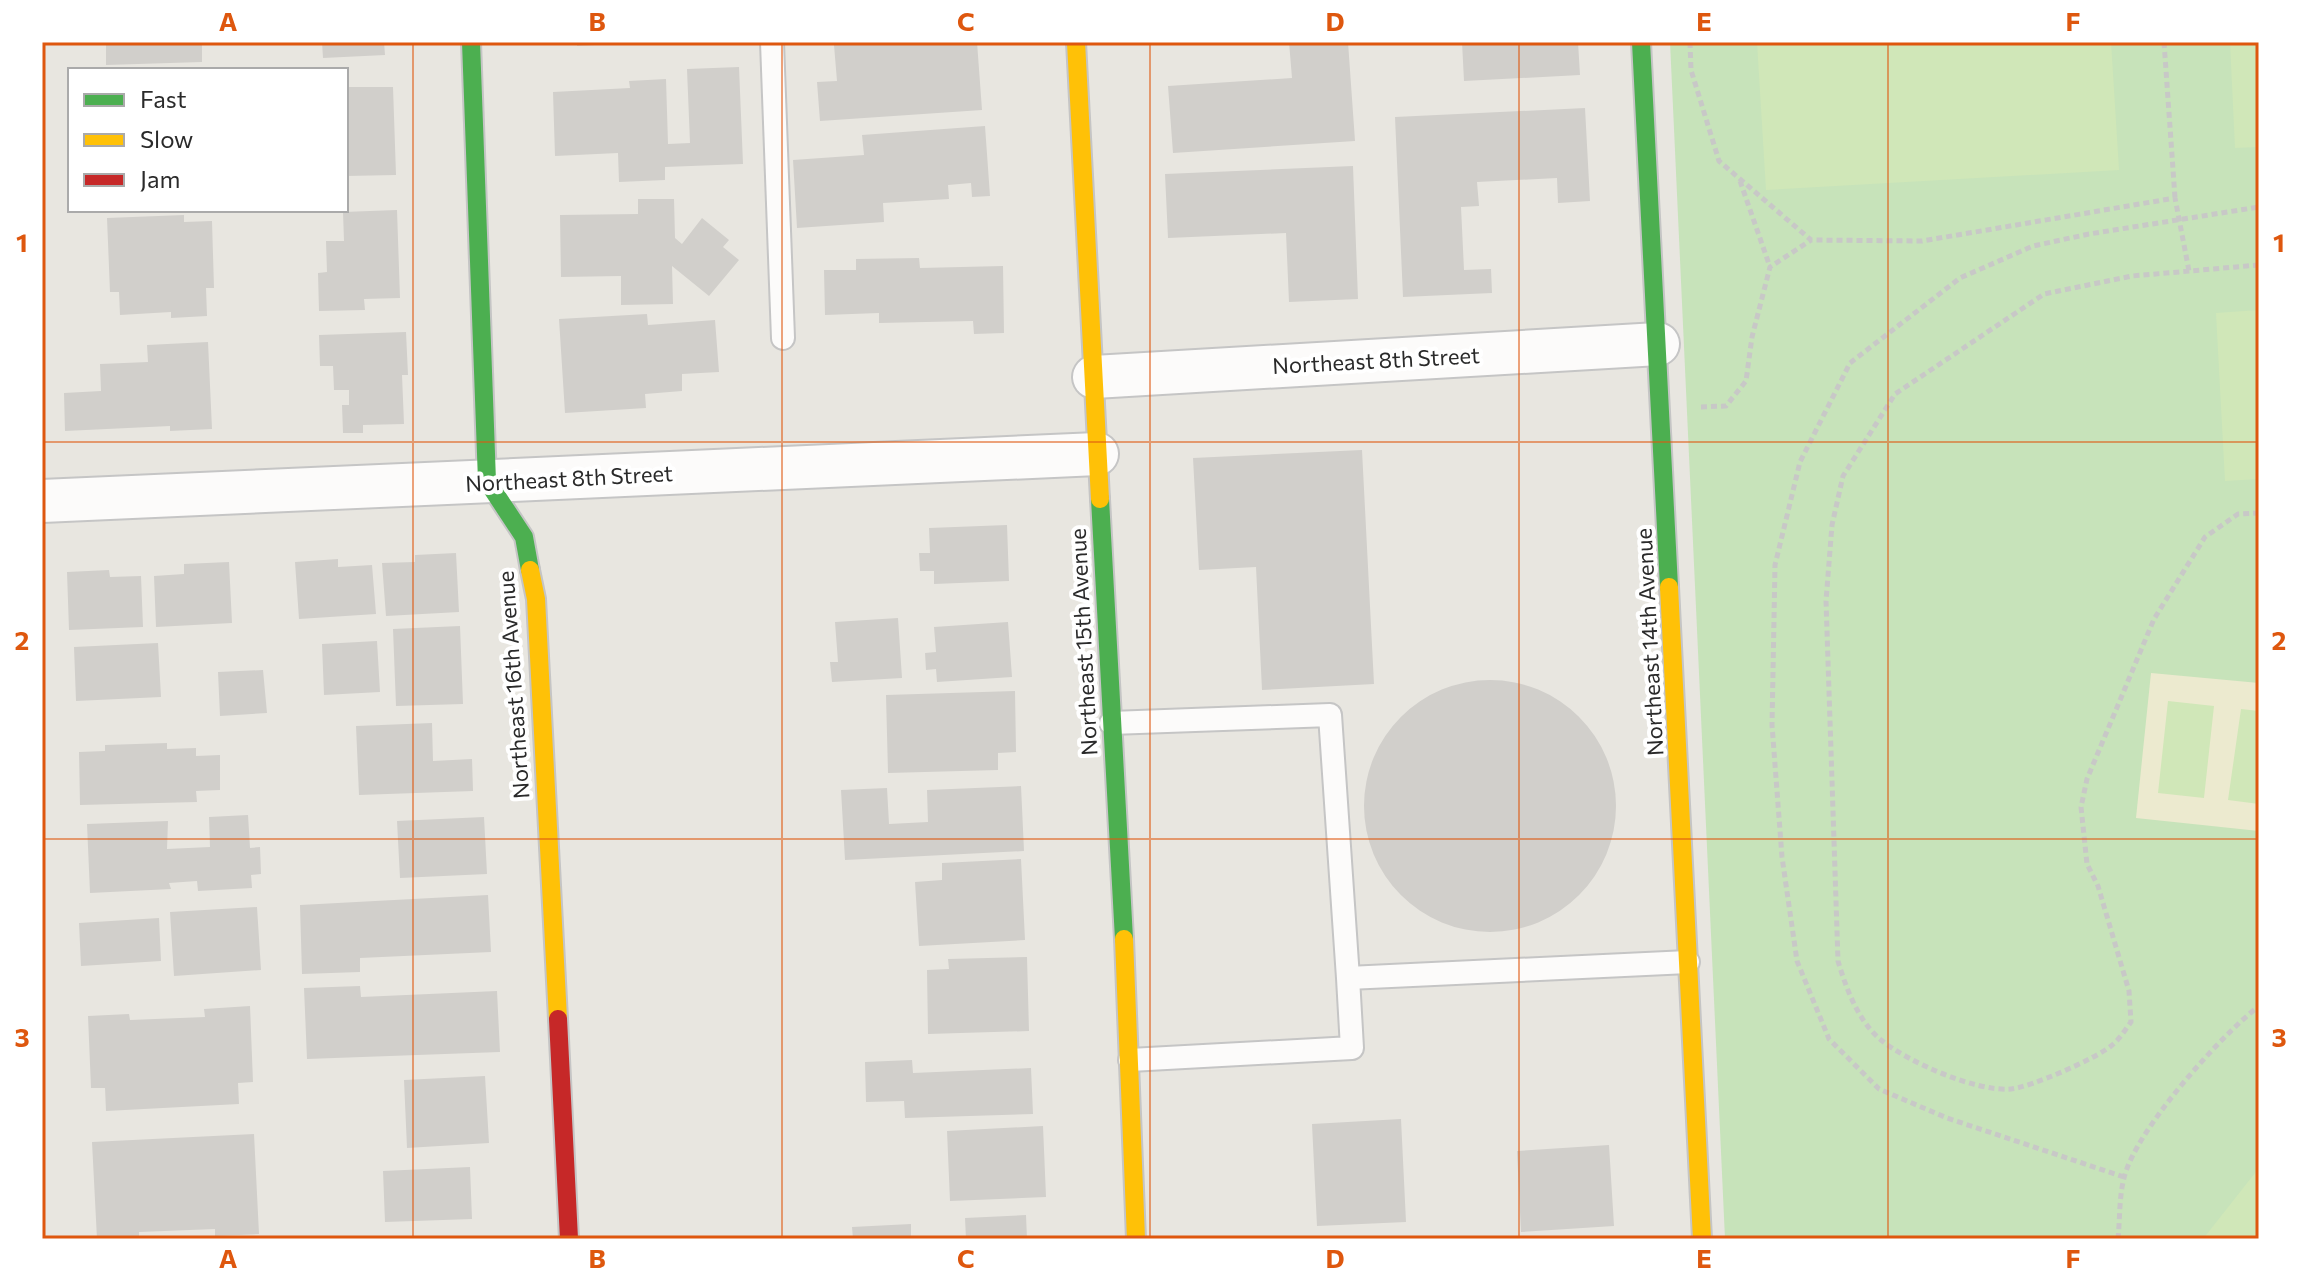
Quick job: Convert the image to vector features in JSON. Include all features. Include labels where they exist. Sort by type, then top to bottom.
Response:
[{"type":"street","points":[[471,42],[487,481]]},
{"type":"street","name":"Northeast 15th Avenue","points":[[1076,42],[1130,1060],[1136,1239]]},
{"type":"street","name":"Northeast 14th Avenue","points":[[1641,42],[1702,1239]]},
{"type":"street","name":"Northeast 8th Street","points":[[1094,377],[1658,344]]},
{"type":"street","name":"Northeast 8th Street","points":[[42,501],[1097,454]]},
{"type":"street","name":"Northeast 16th Avenue","points":[[487,481],[524,537],[536,599],[569,1239]]},
{"type":"lane","points":[[772,42],[783,338]]},
{"type":"lane","points":[[1111,723],[1330,715],[1352,1048],[1130,1060]]},
{"type":"lane","points":[[1348,978],[1688,962]]},
{"type":"path","points":[[1690,42],[1691,70],[1719,161],[1811,240]]},
{"type":"path","points":[[2166,43],[2175,198],[2189,271]]},
{"type":"path","points":[[1661,408],[1726,406],[1746,381],[1752,337],[1770,267],[1739,178]]},
{"type":"path","points":[[1770,267],[1811,240],[1922,241],[2175,198]]},
{"type":"path","points":[[2124,1177],[1947,1118],[1879,1089],[1829,1039],[1797,961],[1782,857],[1772,725],[1775,565],[1800,462],[1850,363],[1960,278],[2033,246],[2259,207]]},
{"type":"path","points":[[2259,265],[2132,276],[2044,294],[1895,394],[1843,476],[1832,525],[1826,601],[1838,961],[1847,991],[1880,1040],[1950,1076],[1979,1086],[2012,1089],[2073,1067],[2112,1046],[2131,1022],[2129,991],[2098,886],[2087,864],[2081,807],[2087,779],[2154,619],[2205,537],[2238,514],[2259,513]]},
{"type":"path","points":[[2118,1239],[2124,1177],[2135,1151],[2168,1101],[2242,1019],[2259,1006]]},
{"type":"green space","points":[[1670,42],[2259,42],[2259,1239],[1725,1239]]},
{"type":"green space","points":[[1757,42],[2111,42],[2119,170],[1766,190]]},
{"type":"green space","points":[[2230,42],[2259,42],[2259,147],[2235,148]]},
{"type":"green space","points":[[2259,310],[2259,479],[2225,481],[2216,313]]},
{"type":"green space","points":[[2168,701],[2214,706],[2204,798],[2158,793]]},
{"type":"green space","points":[[2241,709],[2259,711],[2259,804],[2228,800]]},
{"type":"green space","points":[[2259,1168],[2259,1239],[2203,1239]]},
{"type":"sand","points":[[2151,673],[2259,683],[2259,831],[2136,818]]},
{"type":"building","points":[[106,42],[202,42],[202,62],[106,65]]},
{"type":"building","points":[[322,42],[384,42],[385,55],[323,58]]},
{"type":"building","points":[[577,42],[612,42],[612,44],[577,46]]},
{"type":"building","points":[[977,42],[982,110],[820,121],[817,82],[837,81],[834,45]]},
{"type":"building","points":[[1289,42],[1348,42],[1355,141],[1173,153],[1168,86],[1292,78]]},
{"type":"building","points":[[1462,42],[1578,42],[1580,75],[1464,81]]},
{"type":"building","points":[[739,67],[743,164],[665,167],[665,180],[619,182],[618,153],[555,156],[553,92],[630,88],[629,81],[666,79],[668,144],[690,143],[687,69]]},
{"type":"building","points":[[348,87],[393,87],[396,175],[348,176]]},
{"type":"building","points":[[1585,108],[1590,201],[1558,203],[1557,178],[1477,182],[1479,206],[1461,207],[1464,270],[1491,269],[1492,293],[1403,297],[1395,117]]},
{"type":"building","points":[[985,126],[990,196],[972,197],[971,183],[948,185],[949,199],[883,203],[884,222],[797,228],[793,160],[864,155],[862,135]]},
{"type":"building","points":[[1353,166],[1358,299],[1289,302],[1286,233],[1168,238],[1165,174]]},
{"type":"building","points":[[638,199],[674,199],[675,238],[682,244],[702,218],[729,240],[723,247],[739,260],[709,296],[672,266],[673,304],[621,305],[621,276],[561,277],[560,215],[638,214]]},
{"type":"building","points":[[397,210],[400,298],[364,299],[365,310],[319,311],[318,273],[327,272],[326,241],[344,241],[343,212]]},
{"type":"building","points":[[184,215],[184,222],[212,221],[214,288],[206,288],[207,316],[171,318],[171,312],[120,315],[119,292],[110,292],[107,218]]},
{"type":"building","points":[[919,258],[920,268],[1003,266],[1004,333],[974,334],[973,321],[879,323],[879,313],[825,315],[824,270],[856,270],[856,259]]},
{"type":"building","points":[[647,314],[648,325],[715,320],[719,372],[682,374],[682,391],[645,394],[646,408],[565,413],[559,319]]},
{"type":"building","points":[[406,332],[408,375],[402,375],[404,424],[363,425],[363,433],[343,433],[342,405],[349,405],[349,390],[334,390],[333,366],[320,366],[319,335]]},
{"type":"building","points":[[208,342],[212,429],[170,431],[170,426],[65,431],[64,393],[101,391],[100,364],[148,362],[147,345]]},
{"type":"building","points":[[1362,450],[1374,684],[1262,690],[1256,567],[1199,570],[1193,458]]},
{"type":"building","points":[[1007,525],[1009,581],[934,584],[934,571],[920,571],[919,553],[930,553],[929,528]]},
{"type":"building","points":[[456,553],[459,612],[386,616],[382,563],[415,562],[415,555]]},
{"type":"building","points":[[338,559],[338,567],[372,565],[376,614],[299,619],[295,562]]},
{"type":"building","points":[[229,562],[232,623],[156,627],[154,576],[184,574],[184,564]]},
{"type":"building","points":[[109,570],[110,577],[141,576],[143,627],[69,630],[67,572]]},
{"type":"building","points":[[898,618],[902,678],[832,682],[830,662],[838,662],[835,622]]},
{"type":"building","points":[[1008,622],[1012,677],[937,682],[936,669],[926,670],[925,653],[936,652],[934,627]]},
{"type":"building","points":[[460,626],[463,704],[396,706],[393,629]]},
{"type":"building","points":[[377,641],[380,692],[324,695],[322,644]]},
{"type":"building","points":[[158,643],[161,697],[76,701],[74,647]]},
{"type":"building","points":[[263,670],[267,713],[220,716],[218,672]]},
{"type":"building","points":[[1490,680],[1538,690],[1560,701],[1579,717],[1595,736],[1606,758],[1616,806],[1606,854],[1595,876],[1579,895],[1560,911],[1538,922],[1490,932],[1442,922],[1420,911],[1401,895],[1385,876],[1374,854],[1364,806],[1374,758],[1385,736],[1401,717],[1420,701],[1442,690]]},
{"type":"building","points":[[1015,691],[1016,752],[998,753],[998,770],[888,773],[886,695]]},
{"type":"building","points":[[432,723],[433,761],[472,759],[473,791],[359,795],[356,726]]},
{"type":"building","points":[[167,743],[167,749],[196,748],[196,756],[220,755],[220,790],[196,791],[197,802],[80,805],[79,752],[105,751],[105,745]]},
{"type":"building","points":[[1021,786],[1024,851],[845,860],[841,790],[887,788],[889,824],[928,822],[927,790]]},
{"type":"building","points":[[248,815],[250,848],[260,847],[261,874],[251,875],[252,888],[198,891],[197,881],[169,883],[171,889],[90,893],[87,824],[168,821],[167,849],[210,847],[209,817]]},
{"type":"building","points":[[484,817],[487,874],[400,878],[397,821]]},
{"type":"building","points":[[1021,859],[1025,940],[919,946],[915,882],[942,880],[942,863]]},
{"type":"building","points":[[488,895],[491,952],[360,958],[360,972],[302,974],[300,905]]},
{"type":"building","points":[[257,907],[261,970],[174,976],[170,912]]},
{"type":"building","points":[[159,918],[161,961],[81,966],[79,923]]},
{"type":"building","points":[[1027,957],[1029,1031],[928,1034],[927,970],[949,969],[948,959]]},
{"type":"building","points":[[360,986],[361,997],[497,991],[500,1052],[307,1059],[304,988]]},
{"type":"building","points":[[250,1006],[253,1082],[238,1083],[239,1104],[106,1111],[105,1088],[91,1088],[88,1016],[129,1014],[130,1020],[205,1017],[204,1009]]},
{"type":"building","points":[[912,1060],[913,1073],[1031,1068],[1033,1114],[905,1118],[904,1101],[866,1102],[865,1062]]},
{"type":"building","points":[[485,1076],[489,1143],[407,1148],[404,1080]]},
{"type":"building","points":[[1401,1119],[1406,1222],[1317,1226],[1312,1124]]},
{"type":"building","points":[[1043,1126],[1046,1197],[950,1201],[947,1131]]},
{"type":"building","points":[[254,1134],[259,1234],[215,1236],[215,1229],[139,1232],[139,1239],[97,1239],[92,1142]]},
{"type":"building","points":[[1609,1145],[1614,1226],[1521,1232],[1517,1151]]},
{"type":"building","points":[[470,1167],[472,1219],[385,1222],[383,1171]]},
{"type":"building","points":[[1026,1215],[1027,1239],[966,1239],[965,1218]]},
{"type":"building","points":[[911,1224],[911,1239],[853,1239],[852,1227]]},
{"type":"traffic: fast","points":[[471,42],[487,481],[524,537],[530,570]]},
{"type":"traffic: fast","points":[[1641,42],[1669,587]]},
{"type":"traffic: fast","points":[[1100,499],[1124,939]]},
{"type":"traffic: slow","points":[[1076,42],[1100,499]]},
{"type":"traffic: slow","points":[[530,570],[536,599],[558,1019]]},
{"type":"traffic: slow","points":[[1669,587],[1702,1239]]},
{"type":"traffic: slow","points":[[1124,939],[1136,1239]]},
{"type":"traffic: jam","points":[[558,1019],[569,1239]]}]
